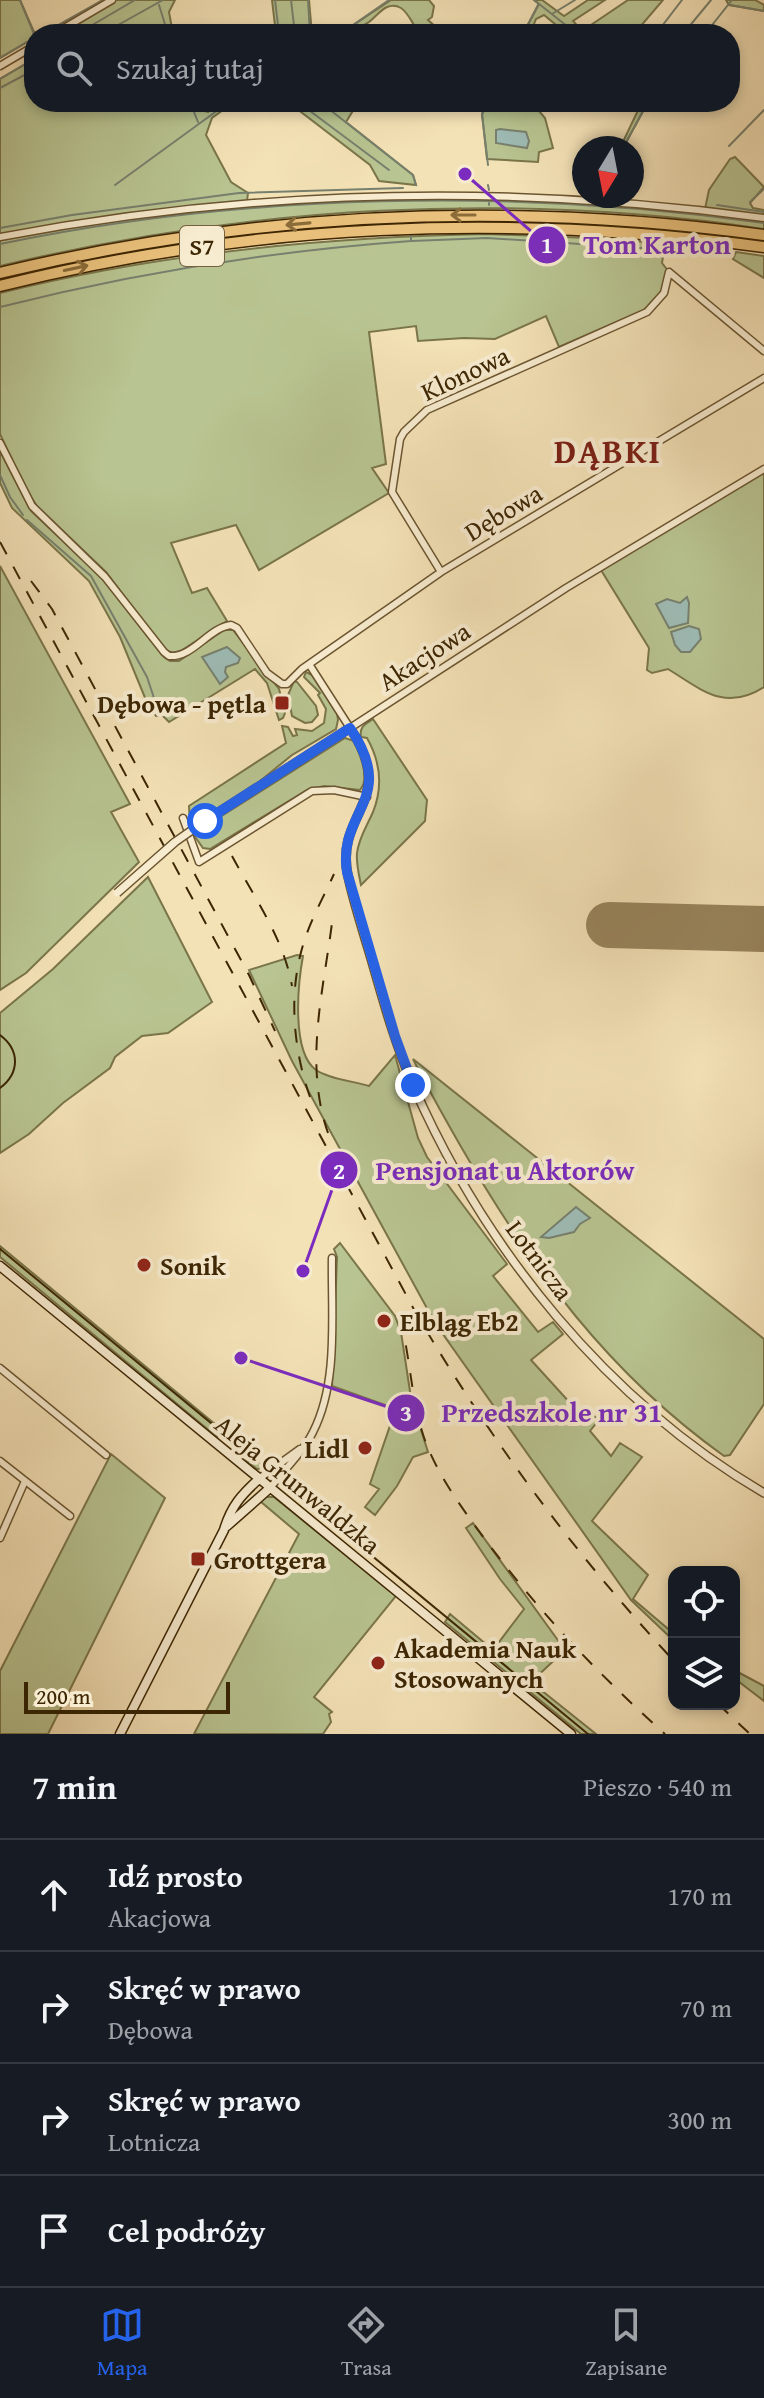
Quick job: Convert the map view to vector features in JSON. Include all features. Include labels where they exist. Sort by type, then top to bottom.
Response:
[{"type":"highway","name":"S7","points":[[0,273],[179,238],[293,224],[404,216],[584,218],[764,235]]},
{"type":"highway","name":"S7","points":[[0,286],[183,249],[364,230],[451,227],[582,229],[764,247]]},
{"type":"main road","name":"Aleja Grunwaldzka","points":[[0,1266],[571,1734]]},
{"type":"main road","points":[[120,1734],[237,1499],[260,1478]]},
{"type":"main road","points":[[224,1530],[235,1516],[271,1487]]},
{"type":"street","points":[[71,24],[112,0]]},
{"type":"street","points":[[0,66],[24,52]]},
{"type":"street","points":[[0,237],[78,222],[214,204],[352,196],[587,200],[764,218]]},
{"type":"street","name":"Klonowa","points":[[441,572],[392,492],[397,451],[404,432],[427,410],[647,312],[664,293],[669,272],[764,351]]},
{"type":"street","name":"Dębowa","points":[[0,443],[32,506],[105,577],[164,652],[175,657],[220,628],[231,625],[237,628],[267,673],[278,683],[287,684],[309,664],[441,572],[764,378]]},
{"type":"street","name":"Akacjowa","points":[[117,893],[175,842],[205,821],[566,588],[764,469]]},
{"type":"street","points":[[183,818],[199,862],[312,791],[334,790],[367,797],[370,781],[363,749],[309,664]]},
{"type":"street","name":"Lotnicza","points":[[367,797],[351,829],[345,850],[349,881],[395,1036],[413,1085],[449,1160],[514,1263],[592,1355],[663,1420],[764,1493]]},
{"type":"street","points":[[271,1487],[306,1444],[316,1425],[329,1380],[332,1258]]},
{"type":"street","points":[[0,1368],[106,1455]]},
{"type":"street","points":[[260,1478],[306,1444]]},
{"type":"street","points":[[0,1461],[70,1516]]},
{"type":"street","points":[[0,1538],[25,1481]]},
{"type":"green space","points":[[0,0],[20,0],[30,24],[24,24],[24,44],[0,58]]},
{"type":"green space","points":[[103,0],[175,0],[169,12],[171,24],[61,24]]},
{"type":"green space","points":[[272,0],[309,0],[311,24],[275,24]]},
{"type":"green space","points":[[391,0],[429,0],[434,6],[432,17],[428,20],[433,24],[413,24],[401,8],[391,6],[367,23],[355,24]]},
{"type":"green space","points":[[534,0],[542,0],[564,16],[588,0],[605,0],[573,21],[576,24],[555,24],[544,15],[534,24],[528,24],[539,4]]},
{"type":"green space","points":[[628,0],[663,0],[643,24],[592,24]]},
{"type":"green space","points":[[726,0],[755,0],[764,5],[764,11],[729,5]]},
{"type":"green space","points":[[24,65],[24,112],[220,112],[212,118],[206,135],[231,182],[248,193],[247,201],[559,199],[572,200],[572,208],[644,208],[644,205],[705,209],[709,190],[730,159],[735,157],[764,187],[750,203],[753,208],[764,210],[764,229],[668,217],[573,210],[477,208],[380,211],[285,218],[189,230],[0,266],[0,79]]},
{"type":"green space","points":[[301,112],[352,112],[346,122],[413,175],[416,185],[379,181],[370,165]]},
{"type":"green space","points":[[540,112],[545,118],[553,148],[539,152],[538,162],[487,159],[482,114]]},
{"type":"green space","points":[[637,112],[643,112],[630,136],[626,136]]},
{"type":"green space","points":[[487,234],[665,244],[662,263],[669,272],[661,292],[644,310],[559,347],[546,316],[495,339],[418,341],[416,326],[369,332],[386,464],[372,468],[389,493],[259,570],[236,525],[171,543],[192,593],[207,588],[227,621],[176,654],[165,650],[106,572],[37,506],[25,488],[0,434],[0,293],[120,267],[242,250],[364,239]]},
{"type":"green space","points":[[736,252],[764,256],[764,278],[733,259]]},
{"type":"green space","points":[[0,451],[31,511],[104,580],[164,657],[179,661],[224,630],[233,630],[279,689],[285,713],[283,718],[279,720],[267,683],[255,669],[169,722],[162,715],[156,716],[148,705],[120,637],[89,581],[12,508],[0,483]]},
{"type":"green space","points":[[764,472],[764,687],[737,698],[725,698],[703,691],[668,669],[652,673],[647,670],[649,648],[601,570]]},
{"type":"green space","points":[[0,566],[130,804],[111,812],[139,862],[26,973],[0,990]]},
{"type":"green space","points":[[306,672],[312,675],[337,713],[336,729],[292,755],[260,781],[190,827],[189,806],[286,743],[282,726],[288,727],[293,736],[297,735],[295,729],[312,731],[324,723],[326,709],[318,695],[320,693],[304,677]]},
{"type":"green space","points":[[294,681],[316,706],[318,715],[312,722],[305,723],[292,716],[288,695]]},
{"type":"green space","points":[[373,719],[427,800],[425,821],[361,885],[358,847],[376,803],[379,774],[375,756],[367,738],[361,737],[361,730]]},
{"type":"green space","points":[[345,738],[354,741],[364,766],[365,779],[360,790],[324,786],[307,790],[210,849],[203,848],[193,834]]},
{"type":"green space","points":[[148,877],[212,1002],[168,1033],[142,1036],[115,1057],[110,1068],[63,1103],[29,1134],[0,1153],[0,1013],[53,969]]},
{"type":"green space","points":[[297,955],[303,956],[298,1016],[303,1048],[316,1070],[369,1086],[395,1055],[418,1138],[427,1157],[507,1264],[493,1276],[538,1332],[553,1322],[563,1334],[531,1360],[581,1415],[590,1410],[598,1421],[590,1431],[611,1456],[620,1443],[642,1457],[592,1521],[648,1575],[633,1599],[668,1629],[668,1635],[631,1600],[435,1323],[292,1061],[249,970]]},
{"type":"green space","points":[[413,1059],[764,1339],[764,1404],[730,1455],[724,1456],[644,1390],[575,1316],[544,1276],[487,1190]]},
{"type":"green space","points":[[340,1243],[395,1316],[401,1332],[411,1398],[428,1452],[413,1457],[397,1486],[375,1515],[365,1507],[379,1489],[370,1484],[393,1417],[388,1415],[391,1407],[332,1386],[337,1257],[334,1249]]},
{"type":"green space","points":[[0,1246],[268,1468],[257,1469],[220,1435],[217,1437],[0,1257]]},
{"type":"green space","points":[[111,1454],[165,1498],[48,1734],[0,1734],[0,1671]]},
{"type":"green space","points":[[274,1497],[396,1596],[314,1697],[332,1712],[329,1714],[331,1722],[323,1734],[194,1734],[299,1534],[260,1501]]},
{"type":"green space","points":[[473,1523],[565,1650],[531,1682],[596,1734],[581,1734],[445,1622],[450,1614],[493,1650],[524,1609],[466,1528]]},
{"type":"green space","points":[[740,1673],[764,1686],[764,1701],[740,1683]]},
{"type":"water","points":[[496,130],[526,132],[529,141],[527,148],[496,143]]},
{"type":"water","points":[[687,597],[688,623],[669,628],[656,604],[667,599],[680,603]]},
{"type":"water","points":[[689,626],[699,629],[701,639],[690,652],[681,652],[671,632]]},
{"type":"water","points":[[227,647],[240,658],[238,663],[226,667],[228,677],[220,684],[202,657]]},
{"type":"water","points":[[576,1207],[590,1218],[574,1232],[541,1237]]},
{"type":"waterway","points":[[20,0],[30,24]]},
{"type":"waterway","points":[[60,24],[103,0]]},
{"type":"waterway","points":[[94,24],[135,0]]},
{"type":"waterway","points":[[120,24],[163,0]]},
{"type":"waterway","points":[[275,0],[278,24]]},
{"type":"waterway","points":[[291,0],[294,24]]},
{"type":"waterway","points":[[308,0],[309,24]]},
{"type":"waterway","points":[[354,24],[389,0]]},
{"type":"waterway","points":[[534,0],[564,24]]},
{"type":"waterway","points":[[552,14],[575,0]]},
{"type":"waterway","points":[[664,24],[682,0]]},
{"type":"waterway","points":[[691,24],[711,0]]},
{"type":"waterway","points":[[713,24],[732,0]]},
{"type":"waterway","points":[[159,5],[165,24]]},
{"type":"waterway","points":[[528,24],[538,5]]},
{"type":"waterway","points":[[730,5],[764,11]]},
{"type":"waterway","points":[[0,58],[24,44]]},
{"type":"waterway","points":[[0,79],[24,65]]},
{"type":"waterway","points":[[0,88],[24,75]]},
{"type":"waterway","points":[[729,146],[764,110]]},
{"type":"waterway","points":[[194,112],[198,122]]},
{"type":"waterway","points":[[115,185],[215,112]]},
{"type":"waterway","points":[[311,112],[389,170]]},
{"type":"waterway","points":[[333,112],[413,175],[416,185]]},
{"type":"waterway","points":[[483,112],[488,165]]},
{"type":"waterway","points":[[630,136],[643,112]]},
{"type":"waterway","points":[[488,185],[489,190]]},
{"type":"waterway","points":[[0,228],[72,215],[239,193],[403,188]]},
{"type":"waterway","points":[[750,202],[764,189]]},
{"type":"waterway","points":[[0,244],[188,214],[381,201],[574,204],[764,223]]},
{"type":"waterway","points":[[717,205],[764,212]]},
{"type":"waterway","points":[[0,307],[153,274],[255,257],[411,241],[411,236]]},
{"type":"waterway","points":[[412,241],[487,238],[656,249]]},
{"type":"waterway","points":[[0,475],[23,515]]},
{"type":"waterway","points":[[27,520],[91,576],[147,677],[154,698]]},
{"type":"runway","points":[[609,925],[764,929]]},
{"type":"tram line","points":[[0,1035],[11,1048],[15,1062],[11,1076],[0,1088]]},
{"type":"tram line","points":[[0,1249],[588,1734]]},
{"type":"railway","points":[[0,542],[417,1315],[475,1408],[536,1495],[602,1579],[668,1654]]},
{"type":"railway","points":[[31,581],[52,609],[249,975],[275,1031]]},
{"type":"railway","points":[[232,856],[275,935],[292,986]]},
{"type":"railway","points":[[310,1097],[296,1040],[296,980],[307,933],[334,874]]},
{"type":"railway","points":[[328,1133],[321,1107],[316,1055],[320,1002],[332,923]]},
{"type":"railway","points":[[400,1318],[421,1428],[438,1469],[453,1494],[508,1569],[550,1619],[593,1666],[665,1734]]},
{"type":"railway","points":[[724,1710],[750,1734]]},
{"type":"place","name":"Tom Karton","points":[[465,174]]},
{"type":"place","name":"Dębowa - pętla","points":[[282,703]]},
{"type":"place","name":"Sonik","points":[[144,1265]]},
{"type":"place","name":"Pensjonat u Aktorów","points":[[303,1271]]},
{"type":"place","name":"Elbląg Eb2","points":[[384,1321]]},
{"type":"place","name":"Przedszkole nr 31","points":[[241,1358]]},
{"type":"place","name":"Lidl","points":[[365,1448]]},
{"type":"place","name":"Grottgera","points":[[198,1559]]},
{"type":"place","name":"Akademia Nauk Stosowanych","points":[[378,1663]]},
{"type":"district","name":"DĄBKI","points":[[608,450]]},
{"type":"route","points":[[205,821],[350,728],[363,749],[370,781],[363,808],[348,838],[345,861],[395,1036],[413,1085]]}]
